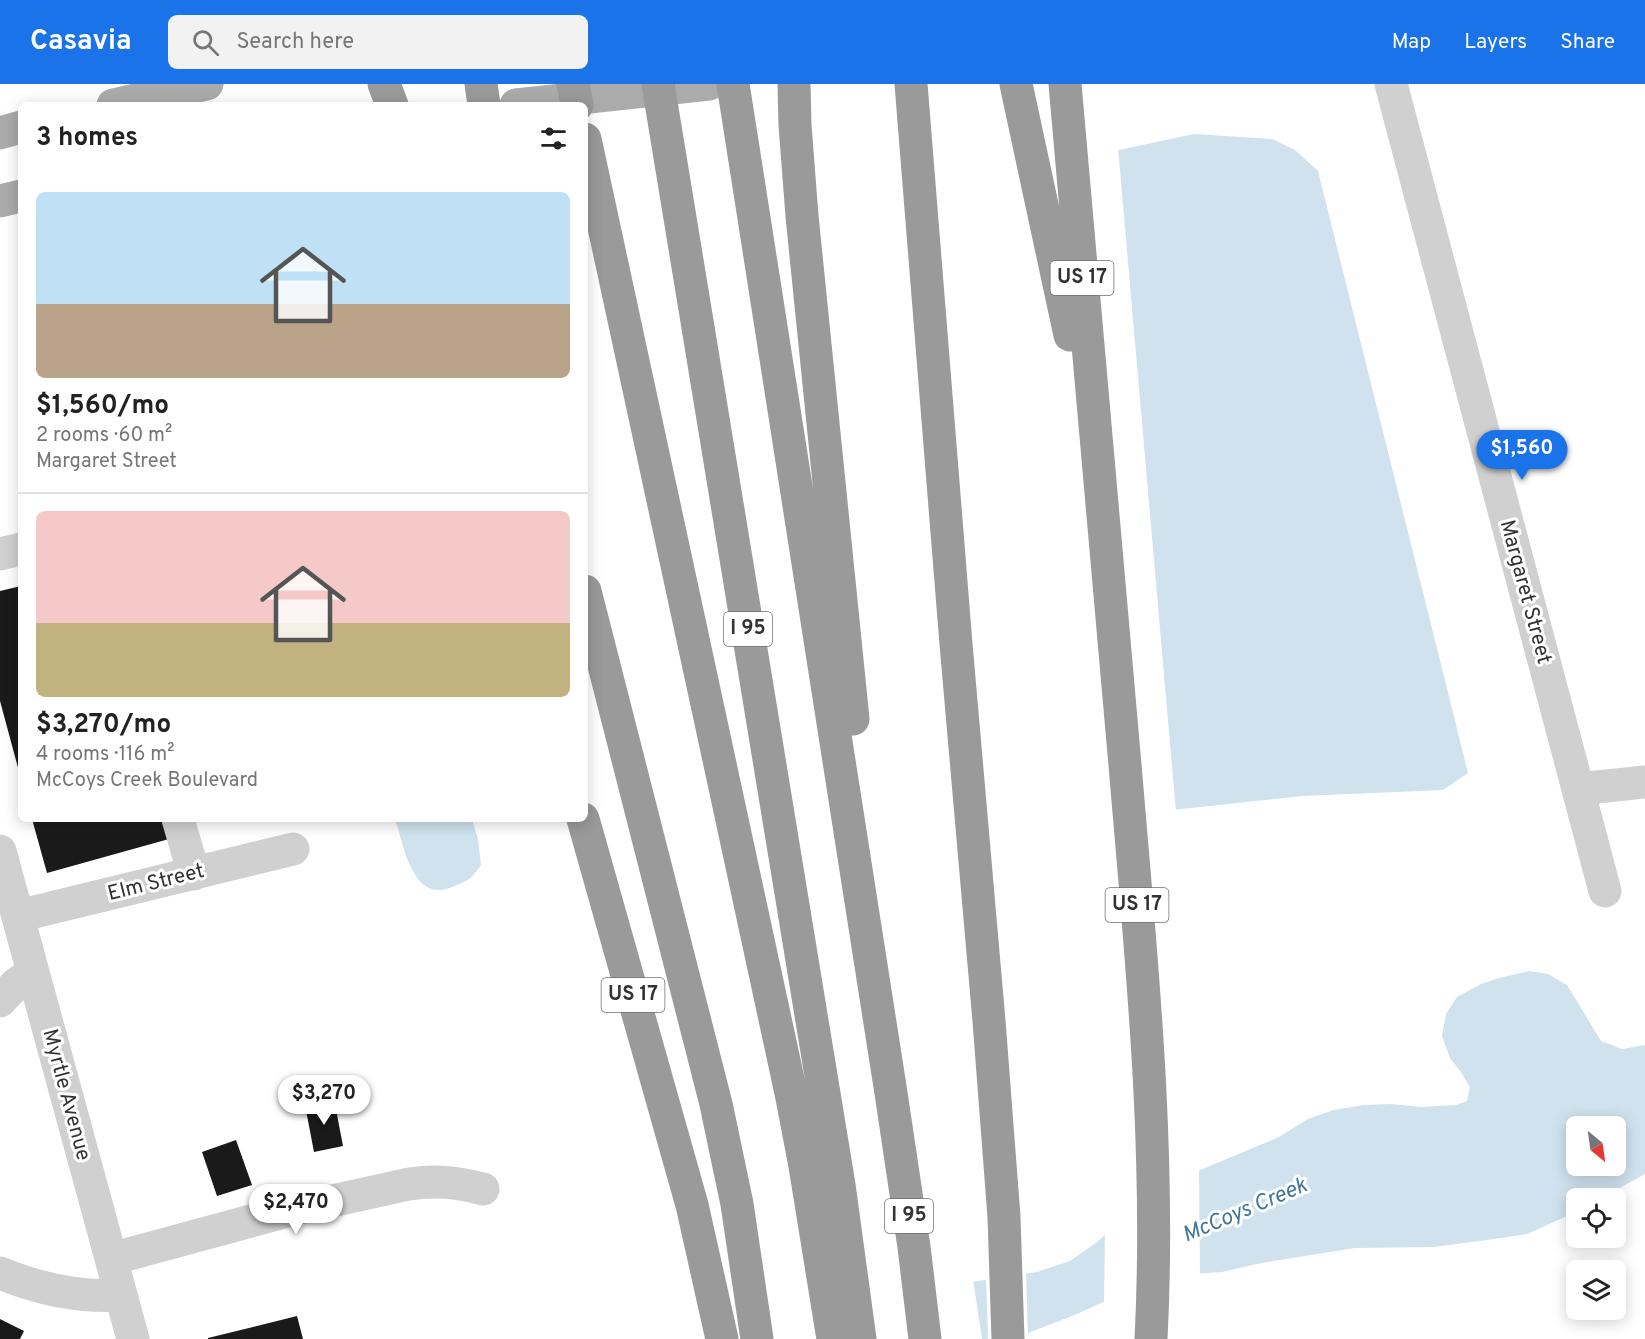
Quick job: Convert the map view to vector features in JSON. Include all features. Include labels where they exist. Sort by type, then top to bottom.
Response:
[{"type":"highway","points":[[384,84],[391,102]]},
{"type":"highway","points":[[396,84],[400,102]]},
{"type":"highway","points":[[481,84],[484,102]]},
{"type":"highway","points":[[573,84],[576,102]]},
{"type":"highway","name":"I 95","points":[[658,84],[813,1123],[847,1236],[860,1339]]},
{"type":"highway","name":"I 95","points":[[733,84],[891,1094],[925,1339]]},
{"type":"highway","points":[[794,84],[802,216],[891,1094]]},
{"type":"highway","points":[[911,84],[992,1056],[1004,1216],[1008,1339]]},
{"type":"highway","points":[[1016,84],[1099,471]]},
{"type":"highway","name":"US 17","points":[[1065,84],[1142,958],[1154,1213],[1151,1339]]},
{"type":"highway","points":[[588,153],[687,607],[813,1123],[833,1339]]},
{"type":"highway","points":[[588,603],[704,1056],[727,1155],[742,1235],[757,1339]]},
{"type":"highway","name":"US 17","points":[[584,822],[700,1238],[722,1339]]},
{"type":"main road","points":[[126,102],[207,84]]},
{"type":"main road","points":[[544,102],[709,84]]},
{"type":"main road","points":[[0,133],[18,129]]},
{"type":"main road","points":[[0,201],[18,197]]},
{"type":"street","name":"Margaret Street","points":[[1391,84],[1605,891]]},
{"type":"street","points":[[0,554],[18,550]]},
{"type":"street","points":[[1578,789],[1645,782]]},
{"type":"street","points":[[179,822],[194,873]]},
{"type":"street","name":"Elm Street","points":[[18,916],[293,849]]},
{"type":"street","name":"Myrtle Avenue","points":[[0,851],[133,1339]]},
{"type":"street","points":[[0,1001],[16,984],[33,972]]},
{"type":"street","points":[[111,1259],[291,1210],[409,1184],[453,1182],[483,1189]]},
{"type":"street","points":[[0,1273],[30,1284],[75,1295],[121,1295]]},
{"type":"water","points":[[1194,134],[1272,139],[1295,150],[1318,171],[1468,773],[1443,790],[1302,796],[1136,814],[1114,151]]},
{"type":"water","points":[[396,822],[473,822],[478,839],[481,865],[472,877],[463,883],[439,890],[428,887],[412,870]]},
{"type":"water","name":"McCoys Creek","points":[[1529,971],[1548,974],[1567,985],[1601,1041],[1622,1049],[1645,1045],[1645,1174],[1620,1188],[1566,1188],[1566,1216],[1527,1234],[1433,1247],[1355,1248],[1261,1263],[1222,1272],[1175,1275],[1123,1293],[1013,1339],[820,1339],[952,1285],[1037,1272],[1070,1261],[1174,1181],[1279,1137],[1308,1119],[1334,1110],[1364,1105],[1391,1104],[1421,1107],[1456,1105],[1467,1101],[1470,1087],[1450,1058],[1442,1036],[1446,1014],[1457,997],[1481,984]]},
{"type":"pier","points":[[1118,147],[1176,812],[1136,817],[1088,167],[1113,148]]},
{"type":"pier","points":[[1199,1167],[1200,1276],[1175,1278],[1104,1305],[1105,1231],[1172,1179]]},
{"type":"pier","points":[[1026,1271],[1028,1337],[988,1339],[986,1277]]},
{"type":"pier","points":[[973,1279],[982,1339],[817,1339],[841,1323],[891,1298],[951,1282]]},
{"type":"building","points":[[18,587],[18,768],[0,701],[0,591]]},
{"type":"building","points":[[33,822],[165,822],[169,839],[47,873]]},
{"type":"building","points":[[334,1099],[343,1146],[314,1152],[305,1105]]},
{"type":"building","points":[[236,1140],[252,1185],[217,1196],[202,1152]]},
{"type":"building","points":[[297,1316],[303,1339],[208,1339],[208,1338]]},
{"type":"building","points":[[0,1319],[24,1331],[20,1339],[0,1339]]}]
